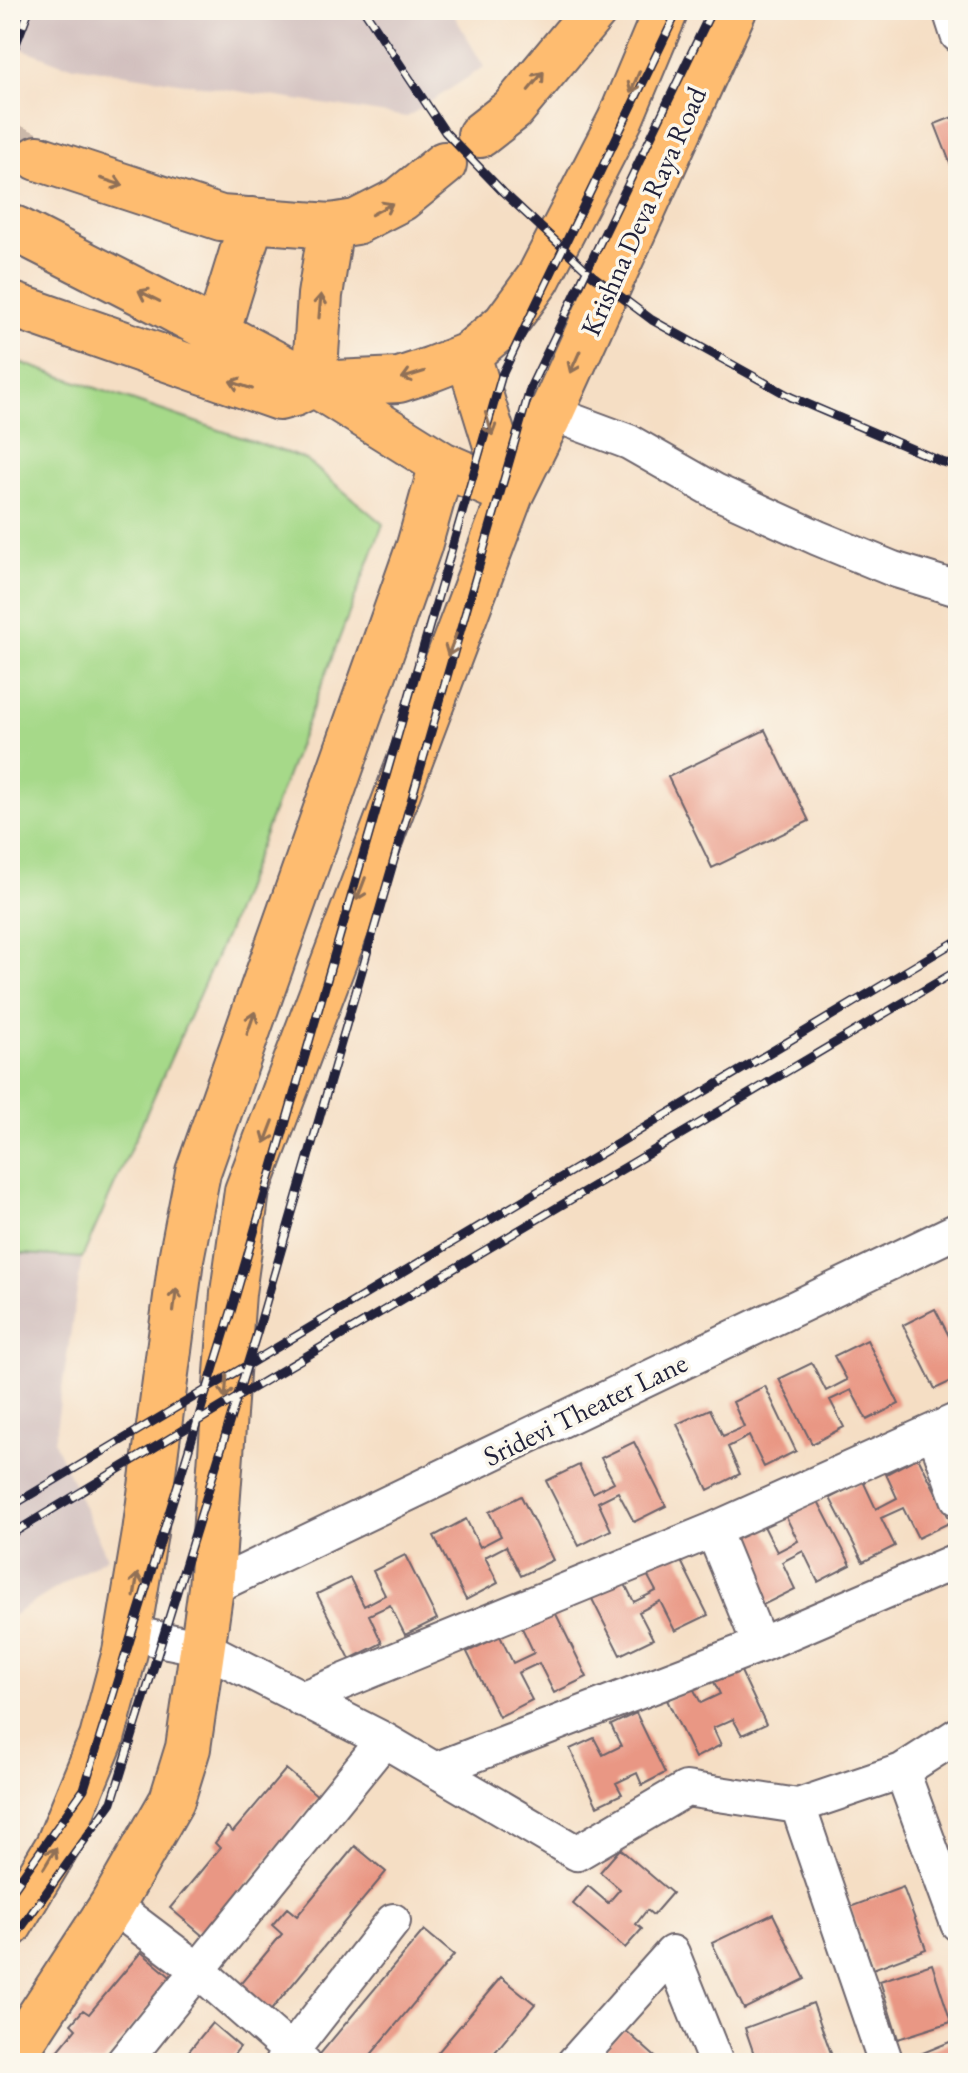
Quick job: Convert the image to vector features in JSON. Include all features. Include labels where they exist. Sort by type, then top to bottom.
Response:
[{"type":"main road","points":[[480,135],[512,110],[595,10]]},
{"type":"main road","name":"Krishna Deva Raya Road","points":[[314,384],[399,380],[468,355],[505,324],[538,279],[620,120],[666,10]]},
{"type":"main road","name":"Krishna Deva Raya Road","points":[[10,2061],[112,1905],[172,1800],[188,1748],[211,1588],[233,1293],[247,1191],[511,494],[551,413],[734,10]]},
{"type":"main road","points":[[38,158],[221,218],[331,226],[356,222],[401,199],[444,164]]},
{"type":"main road","points":[[217,333],[252,220]]},
{"type":"main road","points":[[314,384],[320,295],[331,226]]},
{"type":"main road","points":[[16,229],[314,384],[442,464],[511,494]]},
{"type":"main road","points":[[10,304],[279,398],[314,384]]},
{"type":"main road","points":[[468,355],[511,494]]},
{"type":"main road","points":[[10,1925],[58,1845],[102,1738],[125,1652],[145,1533],[181,1259],[198,1172],[419,546],[442,464]]},
{"type":"street","points":[[950,10],[958,35]]},
{"type":"street","points":[[551,413],[629,442],[715,491],[818,538],[893,569],[958,589]]},
{"type":"street","name":"Sridevi Theater Lane","points":[[211,1588],[958,1230]]},
{"type":"street","points":[[301,1699],[713,1530],[946,1426],[958,1498]]},
{"type":"street","points":[[713,1530],[760,1645]]},
{"type":"street","points":[[435,1770],[760,1645],[958,1560]]},
{"type":"street","points":[[128,1633],[204,1648],[384,1740],[577,1853],[686,1789],[798,1806],[902,1771],[958,1735]]},
{"type":"street","points":[[123,2063],[384,1740]]},
{"type":"street","points":[[902,1771],[958,1924]]},
{"type":"street","points":[[798,1806],[886,2063]]},
{"type":"street","points":[[112,1905],[198,1970],[292,2059],[393,1921]]},
{"type":"street","points":[[574,2063],[672,1953],[716,2063]]},
{"type":"shaded area","points":[[10,10],[451,10],[484,67],[407,117],[62,64],[10,44]]},
{"type":"shaded area","points":[[10,1253],[82,1258],[54,1442],[107,1557],[10,1617]]},
{"type":"green space","points":[[10,359],[305,459],[383,524],[227,932],[82,1258],[10,1253]]},
{"type":"building","points":[[958,115],[958,183],[935,124]]},
{"type":"building","points":[[765,730],[809,821],[712,868],[668,777]]},
{"type":"building","points":[[935,1309],[949,1336],[958,1332],[958,1345],[954,1347],[958,1354],[958,1378],[935,1389],[903,1325]]},
{"type":"building","points":[[867,1340],[899,1404],[867,1420],[851,1390],[830,1400],[844,1427],[812,1444],[779,1379],[812,1363],[826,1391],[847,1380],[834,1356]]},
{"type":"building","points":[[765,1386],[796,1451],[764,1467],[749,1436],[728,1447],[740,1474],[708,1490],[677,1424],[710,1409],[723,1436],[744,1427],[733,1402]]},
{"type":"building","points":[[634,1442],[666,1506],[634,1522],[618,1492],[598,1502],[611,1530],[579,1546],[546,1481],[579,1465],[593,1493],[614,1482],[601,1458]]},
{"type":"building","points":[[918,1457],[951,1522],[918,1538],[903,1508],[881,1518],[895,1546],[863,1562],[830,1498],[863,1481],[876,1509],[897,1498],[886,1474]]},
{"type":"building","points":[[521,1496],[553,1560],[521,1576],[506,1546],[485,1557],[498,1583],[466,1600],[434,1536],[466,1519],[480,1547],[501,1536],[489,1512]]},
{"type":"building","points":[[818,1501],[851,1565],[818,1582],[803,1551],[782,1562],[795,1589],[763,1605],[730,1541],[763,1524],[777,1552],[798,1541],[786,1517]]},
{"type":"building","points":[[676,1551],[708,1615],[675,1631],[660,1601],[639,1612],[653,1639],[620,1655],[588,1591],[620,1574],[634,1602],[656,1591],[643,1567]]},
{"type":"building","points":[[405,1555],[437,1619],[405,1635],[390,1605],[369,1615],[382,1643],[350,1659],[317,1594],[350,1578],[364,1606],[385,1595],[373,1571]]},
{"type":"building","points":[[555,1612],[587,1677],[554,1693],[539,1663],[518,1673],[532,1700],[499,1717],[467,1652],[500,1636],[513,1663],[534,1653],[522,1628]]},
{"type":"building","points":[[737,1663],[766,1724],[742,1735],[733,1719],[713,1728],[721,1745],[695,1758],[667,1700],[693,1688],[701,1703],[720,1694],[711,1676]]},
{"type":"building","points":[[636,1713],[665,1773],[642,1785],[637,1773],[616,1783],[622,1794],[597,1806],[570,1749],[594,1738],[603,1755],[621,1746],[611,1725]]},
{"type":"building","points":[[286,1769],[319,1797],[203,1936],[170,1908],[220,1848],[215,1843],[227,1827],[233,1832]]},
{"type":"building","points":[[355,1846],[386,1872],[268,2014],[237,1988],[282,1934],[272,1925],[287,1908],[297,1916]]},
{"type":"building","points":[[620,1849],[672,1893],[653,1915],[647,1910],[636,1924],[642,1929],[625,1948],[573,1904],[588,1886],[608,1903],[620,1889],[600,1872]]},
{"type":"building","points":[[903,1887],[926,1949],[873,1969],[850,1907]]},
{"type":"building","points":[[773,1914],[805,1979],[744,2009],[712,1943]]},
{"type":"building","points":[[424,1930],[454,1955],[364,2063],[319,2063],[315,2060]]},
{"type":"building","points":[[141,1952],[173,1979],[102,2063],[48,2063],[76,2029],[71,2024],[83,2010],[89,2014]]},
{"type":"building","points":[[932,1964],[951,2022],[898,2039],[880,1981]]},
{"type":"building","points":[[501,1977],[535,2004],[486,2063],[429,2063]]},
{"type":"building","points":[[813,2003],[833,2059],[823,2063],[757,2063],[745,2028]]},
{"type":"building","points":[[212,2023],[240,2047],[227,2063],[179,2063]]},
{"type":"building","points":[[624,2029],[662,2063],[616,2063],[603,2052]]},
{"type":"building","points":[[957,2039],[958,2063],[903,2061]]},
{"type":"tunnel","points":[[10,145],[38,158]]},
{"type":"railway","points":[[10,60],[29,10]]},
{"type":"railway","points":[[364,10],[445,132],[503,192],[592,275],[652,320],[791,397],[942,462],[958,466]]},
{"type":"railway","points":[[10,1894],[84,1789],[231,1312],[502,375],[678,10]]},
{"type":"railway","points":[[10,1943],[112,1802],[261,1320],[531,386],[712,10]]},
{"type":"railway","points":[[10,1507],[958,940]]},
{"type":"railway","points":[[10,1535],[958,970]]}]
